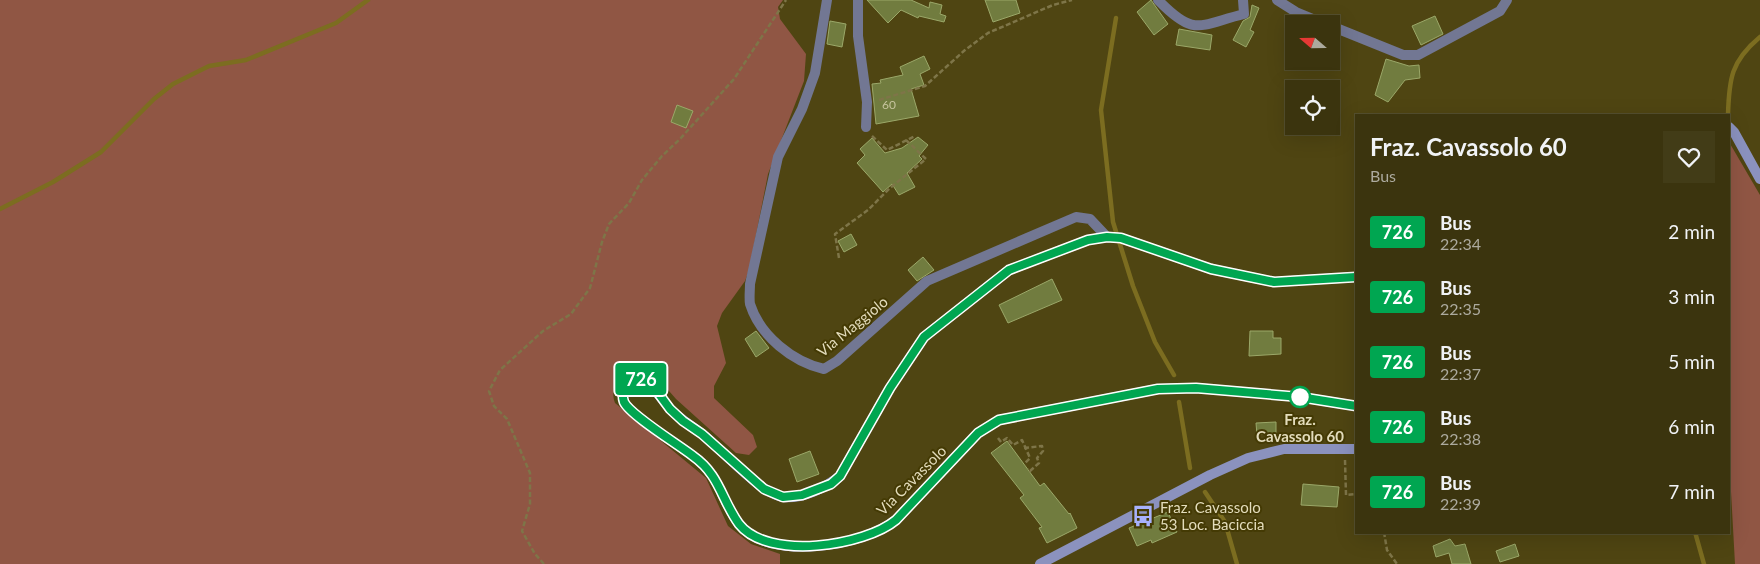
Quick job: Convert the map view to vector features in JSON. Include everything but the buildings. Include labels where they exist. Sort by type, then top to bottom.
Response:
[{"type":"main road","points":[[1730,129],[1734,132],[1760,179]]},
{"type":"main road","points":[[1108,237],[1121,238],[1211,269],[1274,282],[1355,277]]},
{"type":"main road","name":"Via Cavassolo","points":[[1108,237],[1088,240],[1009,270],[924,337],[890,388],[840,476],[816,490],[802,495],[783,497],[764,489],[702,434],[683,421],[670,409],[656,390],[642,380],[630,381],[624,387],[623,400],[630,410],[704,464],[719,483],[740,526],[757,537],[777,545],[797,547],[859,537],[885,528],[896,520],[978,433],[999,420],[1158,389],[1196,388],[1300,397],[1355,406]]},
{"type":"main road","points":[[1040,564],[1210,474],[1248,458],[1284,449],[1355,449]]},
{"type":"street","name":"Via Maggiolo","points":[[827,0],[815,73],[802,109],[778,157],[750,284],[750,302],[770,338],[807,365],[824,369],[837,361],[936,276],[1076,217],[1090,219],[1108,237]]},
{"type":"street","points":[[858,0],[858,36],[867,102],[866,126]]},
{"type":"street","points":[[1158,0],[1182,23],[1205,26],[1244,14],[1243,0]]},
{"type":"street","points":[[1277,0],[1303,15]]},
{"type":"street","points":[[1340,30],[1404,55],[1418,55],[1500,11],[1508,1]]},
{"type":"path","points":[[544,564],[535,554],[522,531],[530,504],[530,473],[507,419],[494,406],[489,391],[500,370],[543,331],[570,314],[590,288],[602,242],[609,224],[629,203],[642,180],[662,156],[680,139],[734,79],[786,0]]},
{"type":"path","points":[[867,102],[904,94],[925,86],[946,65],[988,33],[1053,5],[1072,0]]},
{"type":"path","points":[[866,126],[872,137],[887,150],[915,136]]},
{"type":"path","points":[[839,258],[835,234],[868,210],[890,188],[926,159],[906,140]]},
{"type":"path","points":[[998,438],[1001,442],[1007,438],[1013,445],[1022,440],[1030,458],[1024,463]]},
{"type":"path","points":[[1024,448],[1042,446],[1043,451],[1037,458],[1039,463],[1030,471],[1028,468]]},
{"type":"path","points":[[1338,459],[1346,460],[1346,494],[1355,494]]},
{"type":"path","points":[[1384,534],[1387,550],[1398,564]]},
{"type":"shaded area","points":[[0,0],[783,0],[778,7],[780,19],[806,54],[804,81],[768,174],[749,270],[745,281],[722,313],[717,326],[726,363],[714,386],[714,398],[753,435],[757,447],[749,455],[736,453],[676,399],[649,368],[634,370],[621,376],[614,388],[613,395],[615,403],[706,478],[728,526],[751,544],[780,554],[780,564],[0,564]]},
{"type":"shaded area","points":[[1730,144],[1760,195],[1760,564],[1735,564],[1730,473]]},
{"type":"waterway","points":[[0,209],[53,182],[101,152],[154,99],[173,84],[209,66],[246,60],[336,23],[368,0]]},
{"type":"waterway","points":[[1116,18],[1101,110],[1113,222],[1133,286],[1155,342],[1174,375]]},
{"type":"waterway","points":[[1728,114],[1729,91],[1737,63],[1750,46],[1760,37]]},
{"type":"waterway","points":[[1179,402],[1190,468]]},
{"type":"waterway","points":[[1205,492],[1225,522],[1237,564]]},
{"type":"waterway","points":[[1696,534],[1704,564]]},
{"type":"bus line","name":"726","points":[[1355,277],[1274,282],[1211,269],[1121,238],[1107,237],[1088,240],[1067,247],[1009,270],[924,337],[890,388],[860,445],[840,476],[831,484],[792,497],[783,497],[764,489],[702,434],[683,421],[670,409],[652,386],[636,379],[630,381],[624,387],[622,394],[623,400],[630,410],[704,464],[719,483],[730,509],[740,526],[757,537],[777,545],[797,547],[837,542],[878,532],[885,528],[896,520],[978,433],[988,425],[999,420],[1027,413],[1158,389],[1196,388],[1300,397],[1355,406]]},
{"type":"place","name":"Fraz. Cavassolo 60","points":[[1300,397]]},
{"type":"place","name":"Fraz. Cavassolo 53 Loc. Baciccia","points":[[1143,516]]}]
